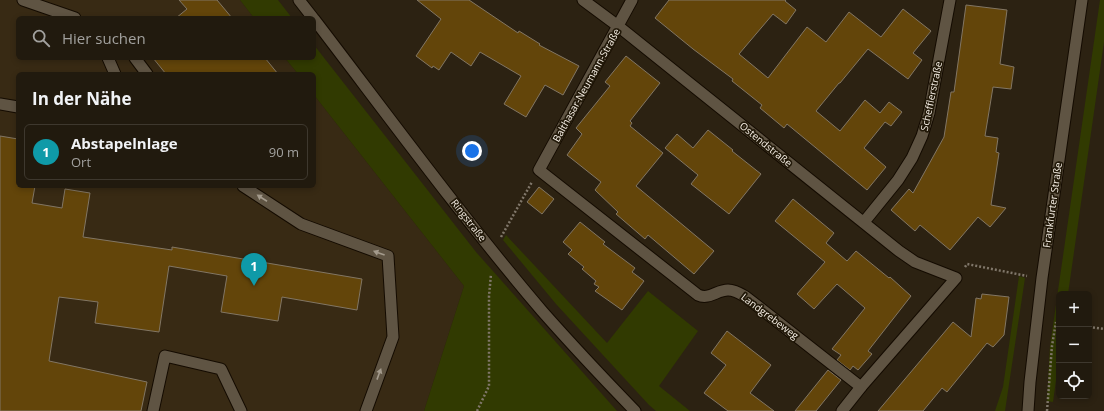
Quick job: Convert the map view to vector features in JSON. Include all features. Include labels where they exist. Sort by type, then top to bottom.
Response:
[{"type":"street","points":[[23,0],[69,16]]},
{"type":"street","name":"Ringstraße","points":[[299,0],[312,16]]},
{"type":"street","name":"Ostendstraße","points":[[583,0],[618,26],[899,251],[915,262],[956,278],[861,387]]},
{"type":"street","name":"Balthasar-Neumann-Straße","points":[[539,170],[632,0]]},
{"type":"street","name":"Schefflerstraße","points":[[864,222],[898,180],[912,158],[922,136],[929,113],[950,0]]},
{"type":"street","name":"Frankfurter Straße","points":[[1028,411],[1042,278],[1082,0]]},
{"type":"street","name":"Ringstraße","points":[[316,22],[470,223],[556,327],[591,366],[635,411]]},
{"type":"street","points":[[109,60],[114,72]]},
{"type":"street","points":[[136,60],[146,72]]},
{"type":"street","points":[[0,104],[16,107]]},
{"type":"street","name":"Landgrebeweg","points":[[539,170],[698,295],[706,297],[727,290],[738,292],[861,387]]},
{"type":"street","points":[[246,188],[301,224],[388,256],[393,337],[366,411]]},
{"type":"street","points":[[153,411],[165,356],[221,369],[241,411]]},
{"type":"street","points":[[842,411],[861,387]]},
{"type":"path","points":[[503,233],[539,170]]},
{"type":"path","points":[[478,411],[489,386],[489,296],[493,251]]},
{"type":"path","points":[[979,267],[1042,278]]},
{"type":"path","points":[[1047,411],[1052,346],[1056,322]]},
{"type":"path","points":[[1092,327],[1104,329]]},
{"type":"shaded area","points":[[0,0],[240,0],[252,16],[16,16],[16,60],[287,60],[296,72],[16,72],[16,188],[316,188],[316,98],[464,286],[424,411],[0,411]]},
{"type":"green space","points":[[240,0],[278,0],[290,16],[252,16]]},
{"type":"green space","points":[[1100,0],[1104,0],[1104,42],[1068,291],[1058,291]]},
{"type":"green space","points":[[316,48],[476,252],[617,411],[424,411],[464,286],[316,98],[316,72],[296,72],[287,60],[316,60]]},
{"type":"green space","points":[[506,235],[607,343],[648,291],[698,331],[659,386],[690,411],[656,411],[649,405],[556,304],[503,240]]},
{"type":"green space","points":[[1019,276],[1025,278],[1005,411],[995,411],[1003,387]]},
{"type":"green space","points":[[1056,304],[1056,380],[1053,402],[1047,401],[1050,346]]},
{"type":"building","points":[[179,0],[217,0],[230,16],[178,16],[187,9]]},
{"type":"building","points":[[417,0],[469,0],[518,33],[519,31],[540,44],[539,45],[579,66],[563,95],[545,85],[526,117],[504,104],[521,76],[480,52],[471,66],[451,52],[439,70],[433,66],[432,68],[416,56],[441,19]]},
{"type":"building","points":[[669,0],[786,0],[785,1],[796,10],[786,24],[773,14],[739,54],[768,78],[807,27],[826,42],[849,12],[881,37],[903,9],[931,31],[913,53],[922,60],[908,79],[868,49],[816,111],[840,131],[865,100],[880,113],[889,102],[902,112],[891,126],[885,122],[864,148],[886,167],[867,190],[787,124],[784,128],[760,108],[762,105],[732,81],[733,79],[655,18]]},
{"type":"building","points":[[966,5],[1007,10],[1000,64],[1014,67],[1011,89],[993,87],[985,136],[998,138],[996,152],[999,153],[991,205],[1006,208],[990,227],[978,217],[950,250],[920,225],[915,231],[891,210],[909,189],[913,193],[944,137],[951,92],[954,92]]},
{"type":"building","points":[[626,56],[660,83],[630,121],[632,123],[630,126],[663,153],[636,186],[714,251],[694,274],[648,235],[645,239],[616,214],[618,212],[595,190],[601,182],[567,155],[582,134],[576,128],[610,86],[605,82]]},
{"type":"building","points":[[155,60],[267,60],[276,72],[164,72]]},
{"type":"building","points":[[708,130],[761,174],[729,214],[691,184],[698,175],[665,148],[677,134],[693,148]]},
{"type":"building","points":[[0,136],[16,139],[16,188],[35,188],[32,203],[62,208],[65,189],[90,193],[83,237],[172,250],[172,247],[362,279],[357,310],[282,297],[278,321],[221,312],[227,276],[169,266],[159,332],[95,323],[98,302],[59,297],[49,361],[147,382],[141,411],[0,411]]},
{"type":"building","points":[[539,187],[554,199],[542,214],[527,202]]},
{"type":"building","points":[[793,199],[834,233],[826,243],[847,261],[856,251],[889,278],[890,277],[911,296],[868,351],[872,354],[858,370],[853,366],[850,370],[837,360],[841,355],[832,349],[865,308],[837,284],[814,309],[797,294],[825,262],[775,221]]},
{"type":"building","points":[[580,222],[605,242],[603,244],[635,268],[632,272],[644,281],[622,310],[595,291],[599,287],[594,284],[596,281],[582,269],[584,267],[568,254],[572,250],[563,242]]},
{"type":"building","points":[[982,294],[1009,297],[1004,335],[993,347],[987,343],[947,392],[942,388],[923,411],[878,411],[953,322],[971,337],[976,298],[981,299]]},
{"type":"building","points":[[727,331],[771,365],[750,393],[774,411],[728,411],[704,393],[726,365],[711,353]]},
{"type":"building","points":[[828,370],[841,380],[816,411],[795,411]]},
{"type":"place","name":"Abstapelnlage","points":[[254,286]]}]
